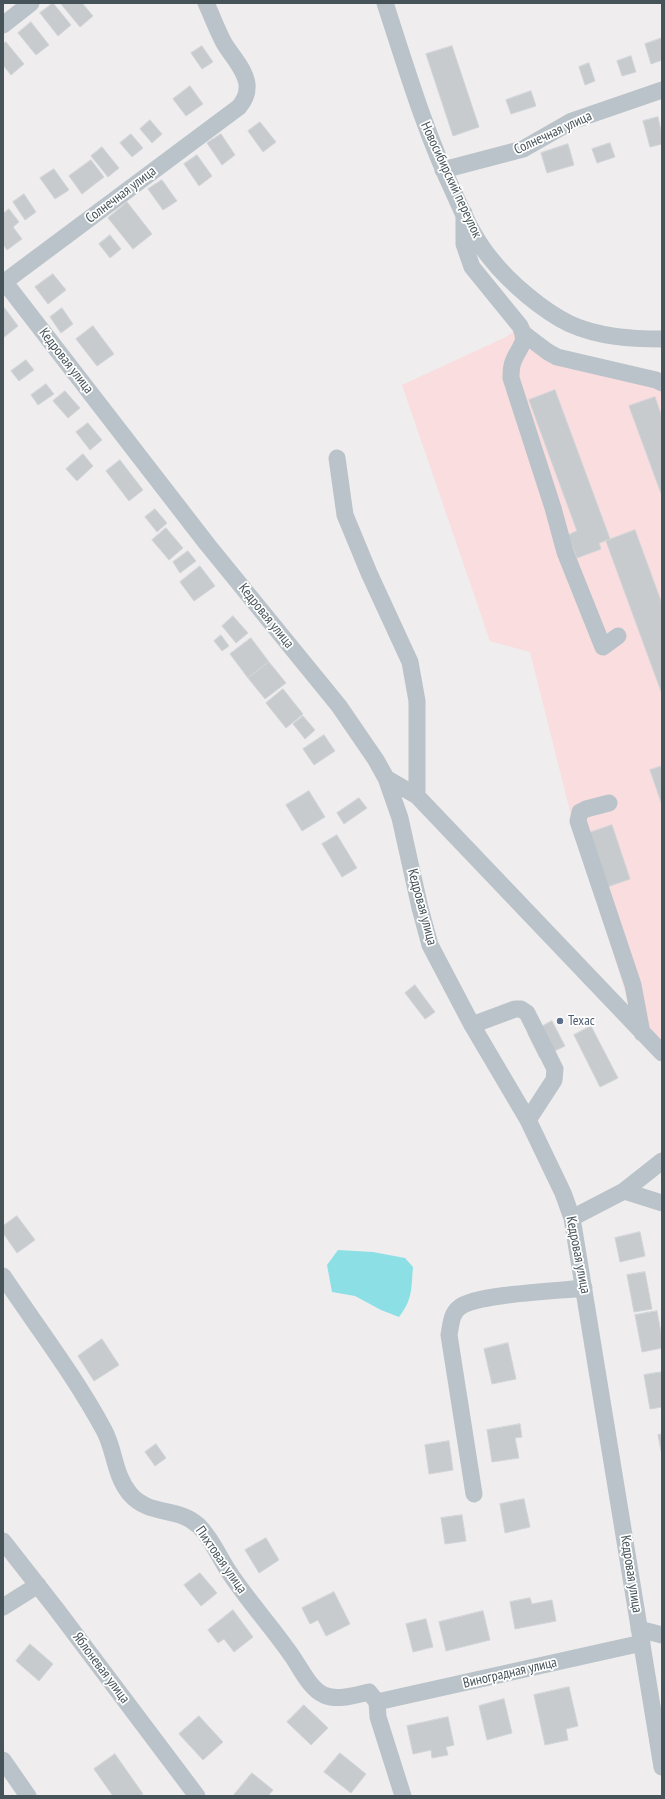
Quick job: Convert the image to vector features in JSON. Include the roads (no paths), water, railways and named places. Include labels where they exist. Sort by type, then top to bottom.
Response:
[{"type":"street","points":[[3,25],[31,3]]},
{"type":"street","name":"Солнечная улица","points":[[3,281],[244,101],[247,93],[247,84],[244,76],[223,41],[206,3]]},
{"type":"street","name":"Новосибирский переулок","points":[[385,3],[426,127],[443,170],[464,214],[480,244],[491,260],[509,278],[548,310],[570,324],[604,335],[662,339]]},
{"type":"street","name":"Солнечная улица","points":[[443,170],[523,149],[572,121],[662,90]]},
{"type":"street","points":[[464,214],[464,244],[472,267],[520,326],[524,334],[557,357],[656,380],[662,383]]},
{"type":"street","name":"Кедровая улица","points":[[3,281],[207,544],[339,706],[373,754],[386,778],[400,818],[420,908],[430,945],[472,1025],[528,1120],[572,1218],[662,1767]]},
{"type":"street","points":[[524,334],[523,344],[513,360],[512,378],[553,508],[565,552],[603,647],[618,636]]},
{"type":"street","points":[[338,458],[345,515],[369,573],[410,662],[417,701],[417,796]]},
{"type":"street","points":[[386,778],[417,796],[662,1053]]},
{"type":"street","points":[[609,803],[580,812],[578,821],[632,985],[642,1033]]},
{"type":"street","points":[[472,1025],[515,1009],[521,1009],[527,1013],[555,1069],[556,1074],[554,1080],[528,1120]]},
{"type":"street","points":[[572,1218],[624,1191],[662,1161]]},
{"type":"street","points":[[624,1191],[662,1203]]},
{"type":"street","name":"Пихтовая улица","points":[[3,1276],[82,1392],[102,1425],[117,1471],[130,1494],[152,1509],[177,1513],[188,1517],[199,1527],[229,1572],[271,1626],[312,1685],[324,1695],[336,1697],[354,1696],[369,1692],[377,1702]]},
{"type":"street","points":[[474,1494],[449,1335],[454,1313],[460,1307],[482,1299],[584,1288]]},
{"type":"street","name":"Яблоневая улица","points":[[3,1541],[198,1796]]},
{"type":"street","points":[[3,1607],[38,1585]]},
{"type":"street","points":[[641,1636],[662,1635]]},
{"type":"street","name":"Виноградная улица","points":[[377,1702],[641,1636]]},
{"type":"street","points":[[377,1702],[378,1717],[402,1796]]},
{"type":"street","points":[[3,1760],[28,1796]]},
{"type":"water","points":[[338,1250],[373,1252],[405,1258],[413,1267],[411,1288],[407,1305],[399,1317],[381,1310],[355,1296],[332,1292],[327,1265]]},
{"type":"place","name":"Техас","points":[[560,1021]]}]
